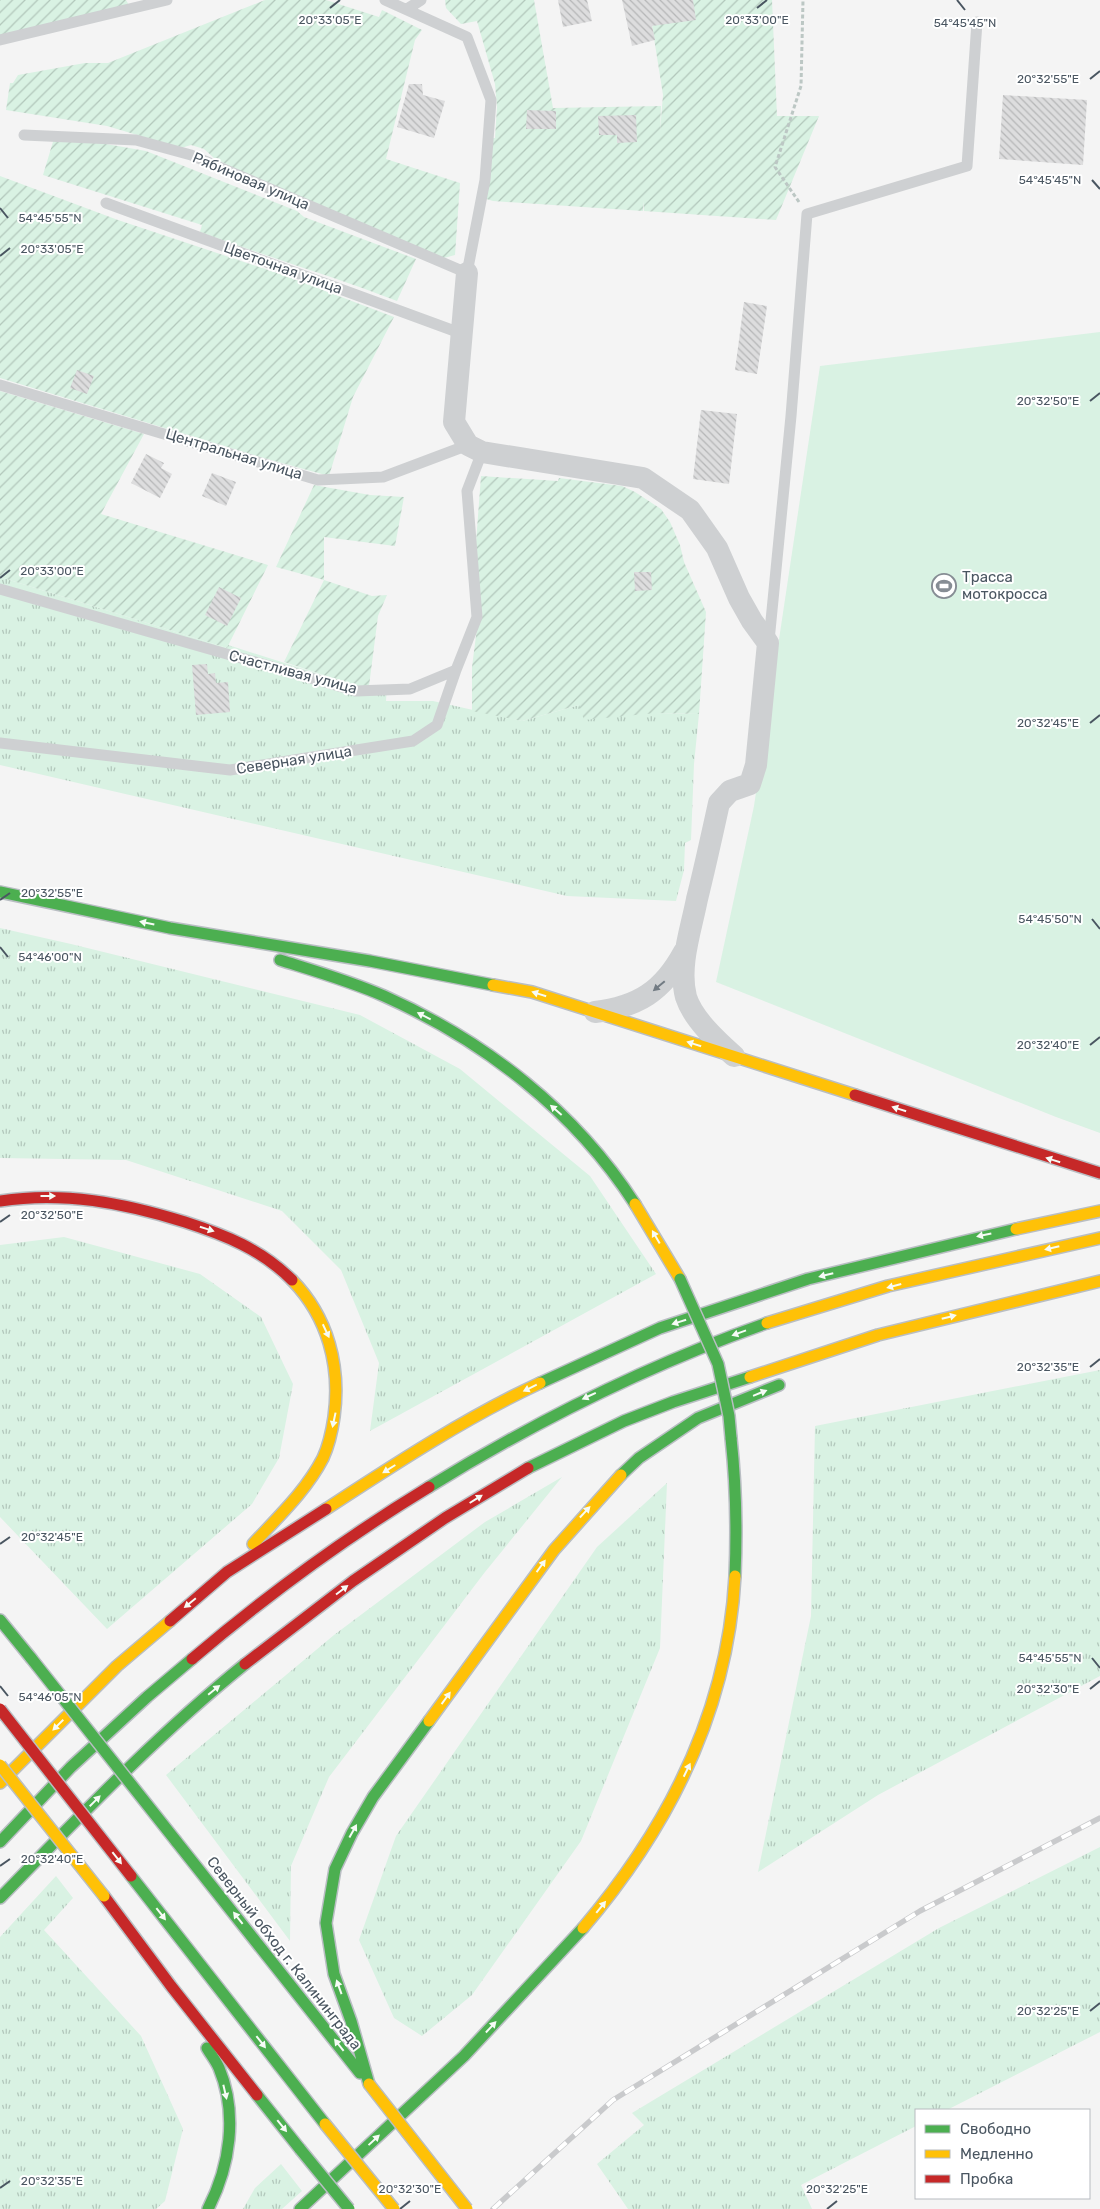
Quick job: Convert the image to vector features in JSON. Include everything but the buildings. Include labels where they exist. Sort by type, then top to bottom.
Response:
[{"type":"highway","points":[[0,892],[195,932],[370,961],[532,992],[1100,1174]]},
{"type":"highway","points":[[195,932],[360,986],[433,1020],[481,1048],[515,1074],[563,1116],[596,1150],[627,1191],[649,1225],[680,1280],[718,1364],[729,1416],[734,1458],[737,1536],[730,1624],[713,1698],[694,1754],[667,1812],[623,1880],[582,1930],[463,2056],[300,2209]]},
{"type":"highway","points":[[0,1201],[32,1196],[70,1196],[145,1210],[236,1240],[261,1254],[283,1270],[301,1290],[319,1316],[332,1343],[338,1372],[338,1404],[331,1436],[321,1462],[299,1493],[227,1572],[117,1666],[0,1783]]},
{"type":"highway","points":[[227,1572],[468,1421],[536,1385],[660,1328],[808,1279],[964,1240],[1100,1210]]},
{"type":"highway","points":[[0,1842],[68,1770],[109,1731],[244,1615],[364,1526],[459,1466],[520,1432],[629,1378],[702,1346],[767,1322],[908,1282],[1100,1238]]},
{"type":"highway","points":[[0,1898],[111,1785],[202,1699],[315,1609],[445,1518],[518,1473],[624,1420],[673,1402],[878,1336],[1053,1291],[1100,1281]]},
{"type":"highway","points":[[828,1364],[878,1336]]},
{"type":"highway","points":[[369,2084],[351,2021],[334,1974],[326,1923],[334,1868],[373,1797],[554,1550],[612,1483],[639,1458],[698,1418],[793,1379]]},
{"type":"highway","points":[[0,1613],[18,1642]]},
{"type":"highway","points":[[0,1620],[18,1642]]},
{"type":"highway","name":"Северный обход г. Калининграда","points":[[18,1642],[467,2209]]},
{"type":"highway","points":[[0,1709],[325,2124],[394,2209]]},
{"type":"highway","points":[[0,1765],[349,2209]]},
{"type":"highway","points":[[172,1986],[220,2070],[229,2110],[229,2146],[224,2172],[216,2196],[208,2209]]},
{"type":"street","points":[[467,273],[460,333],[454,422],[475,448],[643,478],[690,510],[717,548],[739,598],[752,621],[768,643],[756,765],[750,784],[730,791],[719,803],[687,947],[683,974],[687,999],[712,1034],[735,1056]]},
{"type":"street","points":[[594,1012],[622,1008],[646,996],[674,971],[687,947]]},
{"type":"lane","points":[[0,40],[167,0]]},
{"type":"lane","points":[[385,0],[407,8],[467,37],[491,100],[485,180],[467,273]]},
{"type":"lane","points":[[407,8],[421,0]]},
{"type":"lane","points":[[768,643],[791,416],[807,214],[967,166],[977,22]]},
{"type":"lane","name":"Рябиновая улица","points":[[24,135],[136,140],[191,155],[467,273]]},
{"type":"lane","name":"Цветочная улица","points":[[106,203],[460,333]]},
{"type":"lane","name":"Центральная улица","points":[[0,385],[318,480],[383,477],[475,448]]},
{"type":"lane","points":[[456,670],[477,617],[467,491],[475,448]]},
{"type":"lane","name":"Счастливая улица","points":[[0,589],[356,691],[410,689],[456,670]]},
{"type":"lane","name":"Северная улица","points":[[0,743],[230,770],[413,741],[436,725],[456,670]]},
{"type":"path","points":[[803,0],[801,86],[775,167],[807,214]]},
{"type":"green space","points":[[0,0],[126,0],[130,7],[0,37]]},
{"type":"green space","points":[[265,0],[326,0],[379,17],[382,10],[422,30],[415,40],[386,159],[460,183],[455,255],[444,258],[261,182],[214,158],[204,149],[191,145],[181,148],[107,126],[6,110],[10,83],[13,83],[18,75],[85,63],[108,63]]},
{"type":"green space","points":[[445,0],[534,0],[553,108],[661,106],[660,131],[663,95],[648,0],[772,0],[777,116],[819,116],[776,220],[644,211],[644,201],[643,211],[493,201],[480,197],[485,138],[495,138],[497,107],[495,84],[477,21],[461,24],[446,8]]},
{"type":"green space","points":[[55,135],[146,151],[297,211],[304,217],[416,259],[397,301],[200,232],[202,225],[43,175]]},
{"type":"green space","points":[[0,176],[118,220],[283,275],[394,317],[353,397],[329,476],[0,378]]},
{"type":"green space","name":"Трасса мотокросса","points":[[1100,332],[1100,1133],[716,982],[754,806],[820,366]]},
{"type":"green space","points":[[0,391],[144,434],[101,514],[268,565],[227,648],[0,577]]},
{"type":"green space","points":[[481,476],[558,481],[559,478],[622,486],[661,509],[670,522],[680,545],[684,562],[706,612],[699,714],[656,713],[584,720],[579,705],[522,721],[472,711],[472,667],[477,628],[475,556]]},
{"type":"green space","points":[[314,485],[370,495],[404,497],[395,546],[324,537],[324,580],[276,567]]},
{"type":"green space","points":[[0,577],[227,648],[228,645],[354,685],[387,685],[386,701],[433,701],[522,721],[579,705],[656,713],[699,714],[694,764],[691,840],[685,843],[684,870],[676,901],[567,896],[0,765]]},
{"type":"green space","points":[[324,580],[372,596],[387,595],[378,616],[369,686],[354,685],[284,662]]},
{"type":"green space","points":[[0,928],[360,1015],[460,1069],[590,1176],[656,1274],[370,1431],[379,1363],[341,1270],[282,1211],[126,1160],[0,1158]]},
{"type":"green space","points":[[64,1237],[200,1274],[261,1317],[293,1384],[279,1458],[252,1504],[107,1629],[0,1517],[0,1245]]},
{"type":"green space","points":[[1100,1370],[1100,1676],[878,1795],[758,1872],[811,1616],[815,1426]]},
{"type":"green space","points":[[562,1477],[485,1572],[329,1777],[291,1866],[290,1941],[166,1775],[334,1635],[485,1522]]},
{"type":"green space","points":[[667,1483],[660,1648],[581,1841],[472,1995],[422,2036],[394,2018],[359,1940],[396,1836],[597,1547]]},
{"type":"green space","points":[[1100,1847],[1100,2032],[949,2109],[915,2109],[915,2127],[801,2185],[812,2209],[628,2209],[597,2164],[644,2125],[632,2113],[939,1928]]},
{"type":"green space","points":[[56,1876],[73,1898],[44,1930],[141,2036],[183,2129],[165,2201],[156,2209],[0,2209],[0,1937]]},
{"type":"green space","points":[[281,2164],[302,2191],[282,2209],[243,2209],[255,2188]]},
{"type":"railway","points":[[493,2209],[613,2100],[920,1911],[1100,1818]]},
{"type":"traffic: fast","points":[[0,892],[170,928],[370,961],[493,985]]},
{"type":"traffic: fast","points":[[280,960],[384,996],[457,1034],[492,1057],[556,1109],[611,1170],[635,1204]]},
{"type":"traffic: fast","points":[[540,1383],[660,1328],[808,1279],[1016,1229]]},
{"type":"traffic: fast","points":[[680,1279],[718,1364],[729,1416],[731,1438]]},
{"type":"traffic: fast","points":[[429,1487],[510,1439],[594,1396],[679,1357],[767,1323]]},
{"type":"traffic: fast","points":[[528,1468],[624,1421],[673,1402],[750,1377]]},
{"type":"traffic: fast","points":[[621,1475],[639,1458],[698,1418],[779,1385]]},
{"type":"traffic: fast","points":[[731,1438],[736,1507],[735,1576]]},
{"type":"traffic: fast","points":[[0,1620],[31,1658]]},
{"type":"traffic: fast","points":[[31,1658],[176,1841]]},
{"type":"traffic: fast","points":[[0,1842],[71,1767],[147,1697],[192,1659]]},
{"type":"traffic: fast","points":[[0,1898],[150,1748],[212,1691],[245,1664]]},
{"type":"traffic: fast","points":[[369,2084],[351,2021],[334,1974],[326,1923],[335,1869],[352,1833],[373,1797],[429,1721]]},
{"type":"traffic: fast","points":[[176,1841],[360,2073]]},
{"type":"traffic: fast","points":[[131,1876],[325,2124]]},
{"type":"traffic: fast","points":[[300,2209],[464,2056],[583,1928]]},
{"type":"traffic: fast","points":[[207,2048],[218,2065],[225,2086],[230,2121],[229,2140],[222,2175],[208,2209]]},
{"type":"traffic: fast","points":[[257,2095],[300,2149]]},
{"type":"traffic: fast","points":[[300,2149],[349,2209]]},
{"type":"traffic: slow","points":[[493,985],[532,992],[855,1095]]},
{"type":"traffic: slow","points":[[635,1204],[680,1279]]},
{"type":"traffic: slow","points":[[1016,1229],[1100,1211]]},
{"type":"traffic: slow","points":[[767,1323],[888,1286],[1100,1238]]},
{"type":"traffic: slow","points":[[253,1544],[291,1503],[316,1470],[327,1448],[334,1417],[335,1379],[329,1343],[315,1310],[292,1280]]},
{"type":"traffic: slow","points":[[750,1377],[878,1335],[1100,1281]]},
{"type":"traffic: slow","points":[[326,1509],[458,1426],[540,1383]]},
{"type":"traffic: slow","points":[[429,1721],[554,1550],[621,1475]]},
{"type":"traffic: slow","points":[[583,1928],[614,1889],[642,1849],[667,1808],[689,1765],[707,1720],[720,1674],[730,1626],[735,1576]]},
{"type":"traffic: slow","points":[[0,1783],[117,1666],[170,1621]]},
{"type":"traffic: slow","points":[[0,1765],[104,1896]]},
{"type":"traffic: slow","points":[[369,2084],[467,2209]]},
{"type":"traffic: slow","points":[[325,2124],[394,2209]]},
{"type":"traffic: jam","points":[[855,1095],[1100,1173]]},
{"type":"traffic: jam","points":[[0,1201],[47,1197],[70,1198],[116,1204],[162,1215],[214,1232],[242,1244],[268,1260],[292,1280]]},
{"type":"traffic: jam","points":[[245,1664],[353,1581],[445,1518],[528,1468]]},
{"type":"traffic: jam","points":[[192,1659],[307,1568],[429,1487]]},
{"type":"traffic: jam","points":[[170,1621],[227,1572],[326,1509]]},
{"type":"traffic: jam","points":[[0,1709],[131,1876]]},
{"type":"traffic: jam","points":[[104,1896],[171,1986],[257,2095]]},
{"type":"place","name":"Трасса мотокросса","points":[[944,586]]}]
